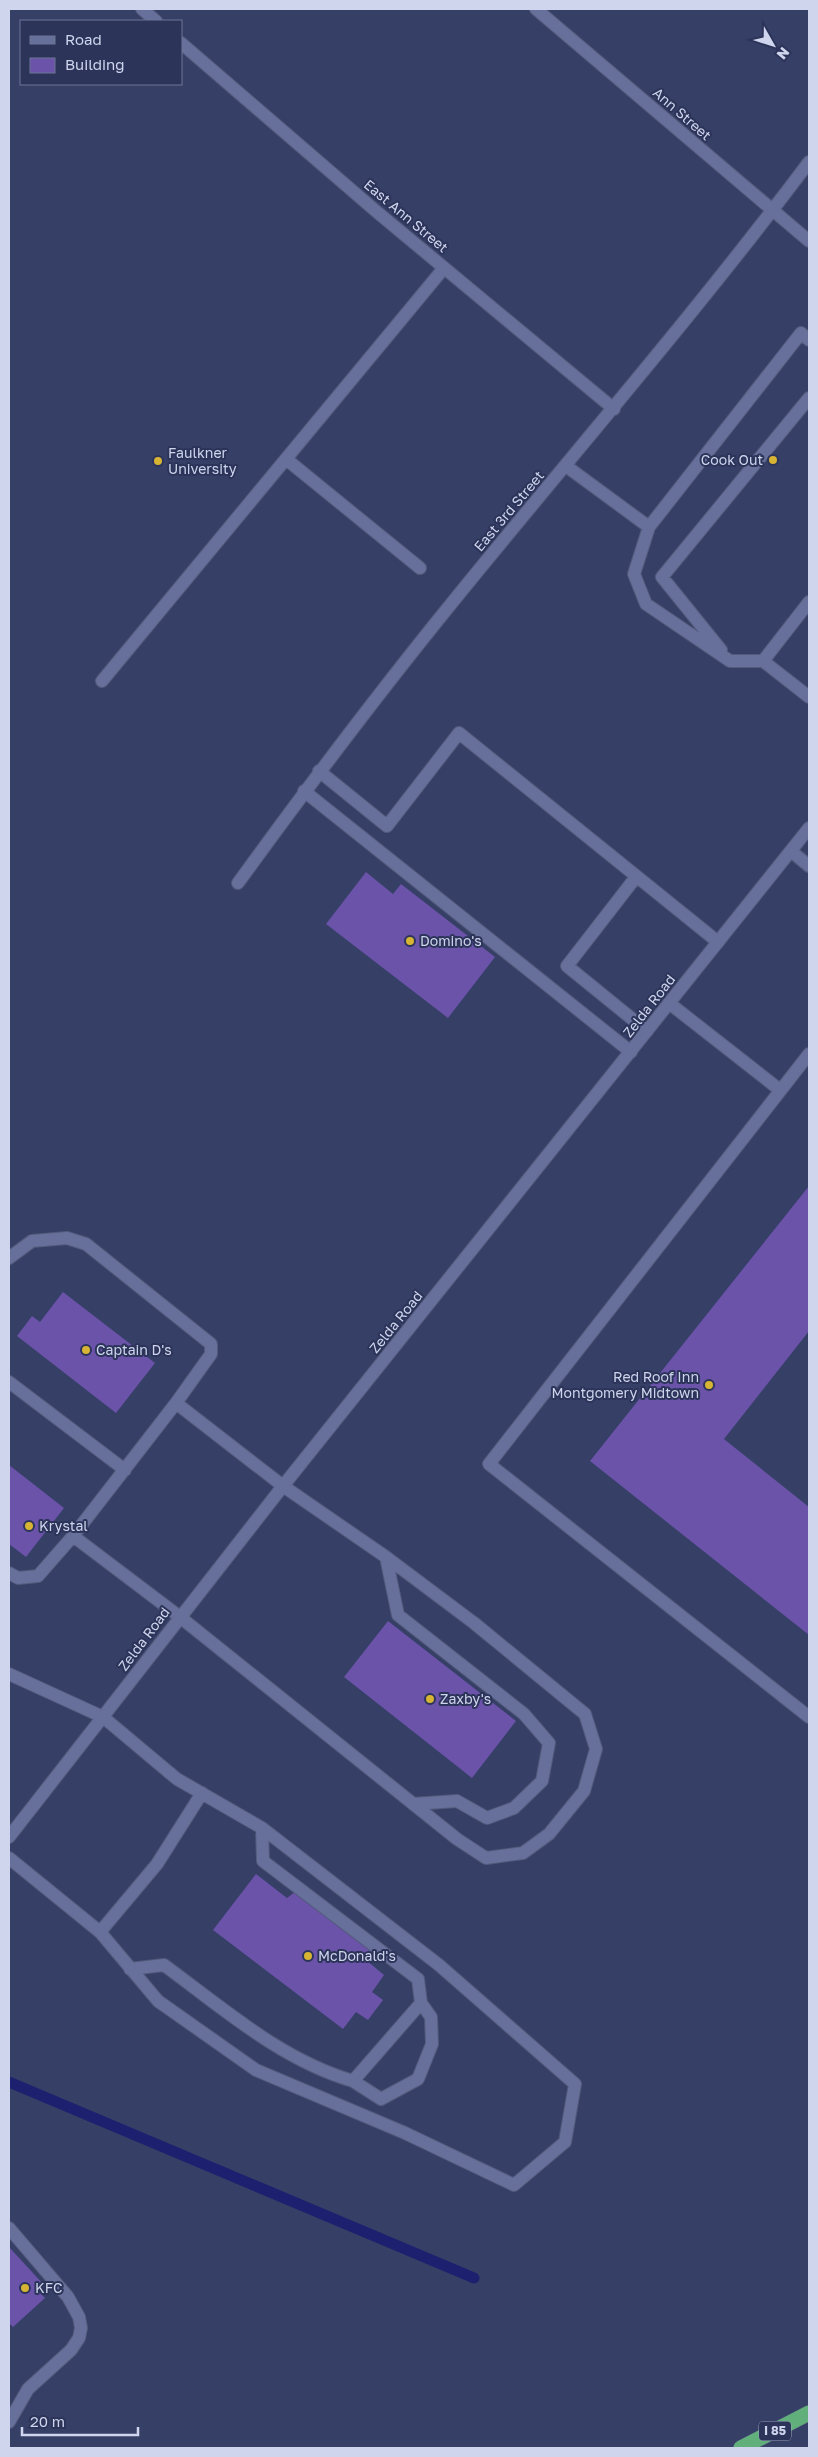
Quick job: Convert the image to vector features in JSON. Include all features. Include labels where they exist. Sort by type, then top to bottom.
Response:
[{"type":"highway","name":"I 85","points":[[741,2448],[809,2413]]},
{"type":"street","points":[[142,9],[155,20]]},
{"type":"street","name":"Ann Street","points":[[536,9],[809,241]]},
{"type":"street","name":"East Ann Street","points":[[182,44],[444,268],[614,409]]},
{"type":"street","name":"East 3rd Street","points":[[238,883],[319,771],[451,604],[614,409],[809,162]]},
{"type":"street","points":[[102,681],[444,268]]},
{"type":"street","points":[[809,340],[801,333],[650,527],[634,574],[646,604],[730,661],[763,661],[809,697]]},
{"type":"street","points":[[730,661],[662,577],[809,398]]},
{"type":"street","points":[[286,459],[420,568]]},
{"type":"street","points":[[566,466],[650,527]]},
{"type":"street","points":[[763,661],[809,602]]},
{"type":"street","points":[[319,771],[387,826],[458,733],[718,942]]},
{"type":"street","points":[[304,791],[631,1052]]},
{"type":"street","name":"Zelda Road","points":[[9,1837],[283,1486],[809,828]]},
{"type":"street","points":[[791,851],[809,866]]},
{"type":"street","points":[[636,877],[567,966],[648,1031]]},
{"type":"street","points":[[669,1003],[780,1090]]},
{"type":"street","points":[[809,1054],[489,1464],[809,1718]]},
{"type":"street","points":[[9,1258],[32,1241],[67,1238],[86,1244],[211,1344],[211,1354],[176,1403],[73,1536],[38,1576],[18,1578],[9,1573]]},
{"type":"street","points":[[9,1382],[125,1470]]},
{"type":"street","points":[[73,1536],[180,1617],[457,1839],[486,1858],[523,1853],[549,1834],[584,1791],[596,1749],[585,1714],[474,1623],[386,1557],[283,1486],[176,1403]]},
{"type":"street","points":[[386,1557],[398,1615],[524,1714],[549,1743],[542,1781],[514,1808],[487,1818],[457,1801],[414,1804]]},
{"type":"street","points":[[9,1674],[103,1718],[177,1778],[262,1828],[439,1965],[575,2084],[565,2142],[514,2185],[404,2133],[256,2070],[158,2001],[100,1932],[9,1858]]},
{"type":"street","points":[[100,1932],[157,1864],[202,1793]]},
{"type":"street","points":[[130,1969],[164,1965],[277,2049],[332,2075],[353,2081],[382,2099],[418,2079],[432,2044],[431,2017],[421,2003],[418,1979],[263,1862],[262,1828]]},
{"type":"street","points":[[353,2081],[421,2003]]},
{"type":"street","points":[[9,2228],[68,2297],[79,2317],[81,2328],[79,2338],[71,2350],[28,2389],[9,2422]]},
{"type":"building","name":"Domino's","points":[[366,872],[393,894],[401,884],[495,957],[448,1018],[326,924]]},
{"type":"building","name":"Red Roof Inn Montgomery Midtown","points":[[809,1186],[809,1331],[724,1439],[809,1507],[809,1635],[590,1461]]},
{"type":"building","name":"Captain D's","points":[[63,1292],[155,1363],[116,1413],[17,1336],[32,1316],[40,1322]]},
{"type":"building","name":"Krystal","points":[[9,1465],[64,1508],[26,1557],[9,1544]]},
{"type":"building","name":"Zaxby's","points":[[388,1621],[516,1721],[472,1778],[344,1677]]},
{"type":"building","name":"McDonald's","points":[[256,1874],[287,1898],[295,1892],[373,1951],[366,1960],[384,1975],[372,1992],[383,2000],[368,2020],[356,2012],[343,2029],[213,1930]]},
{"type":"building","name":"KFC","points":[[9,2247],[44,2285],[38,2291],[45,2298],[13,2327],[9,2323]]},
{"type":"waterway","points":[[9,2082],[474,2278]]},
{"type":"place","name":"Cook Out","points":[[773,460]]},
{"type":"place","name":"Faulkner University","points":[[158,461]]},
{"type":"place","name":"Domino's","points":[[410,941]]},
{"type":"place","name":"Captain D's","points":[[86,1350]]},
{"type":"place","name":"Red Roof Inn Montgomery Midtown","points":[[709,1385]]},
{"type":"place","name":"Krystal","points":[[29,1526]]},
{"type":"place","name":"Zaxby's","points":[[430,1699]]},
{"type":"place","name":"McDonald's","points":[[308,1956]]},
{"type":"place","name":"KFC","points":[[25,2288]]}]
